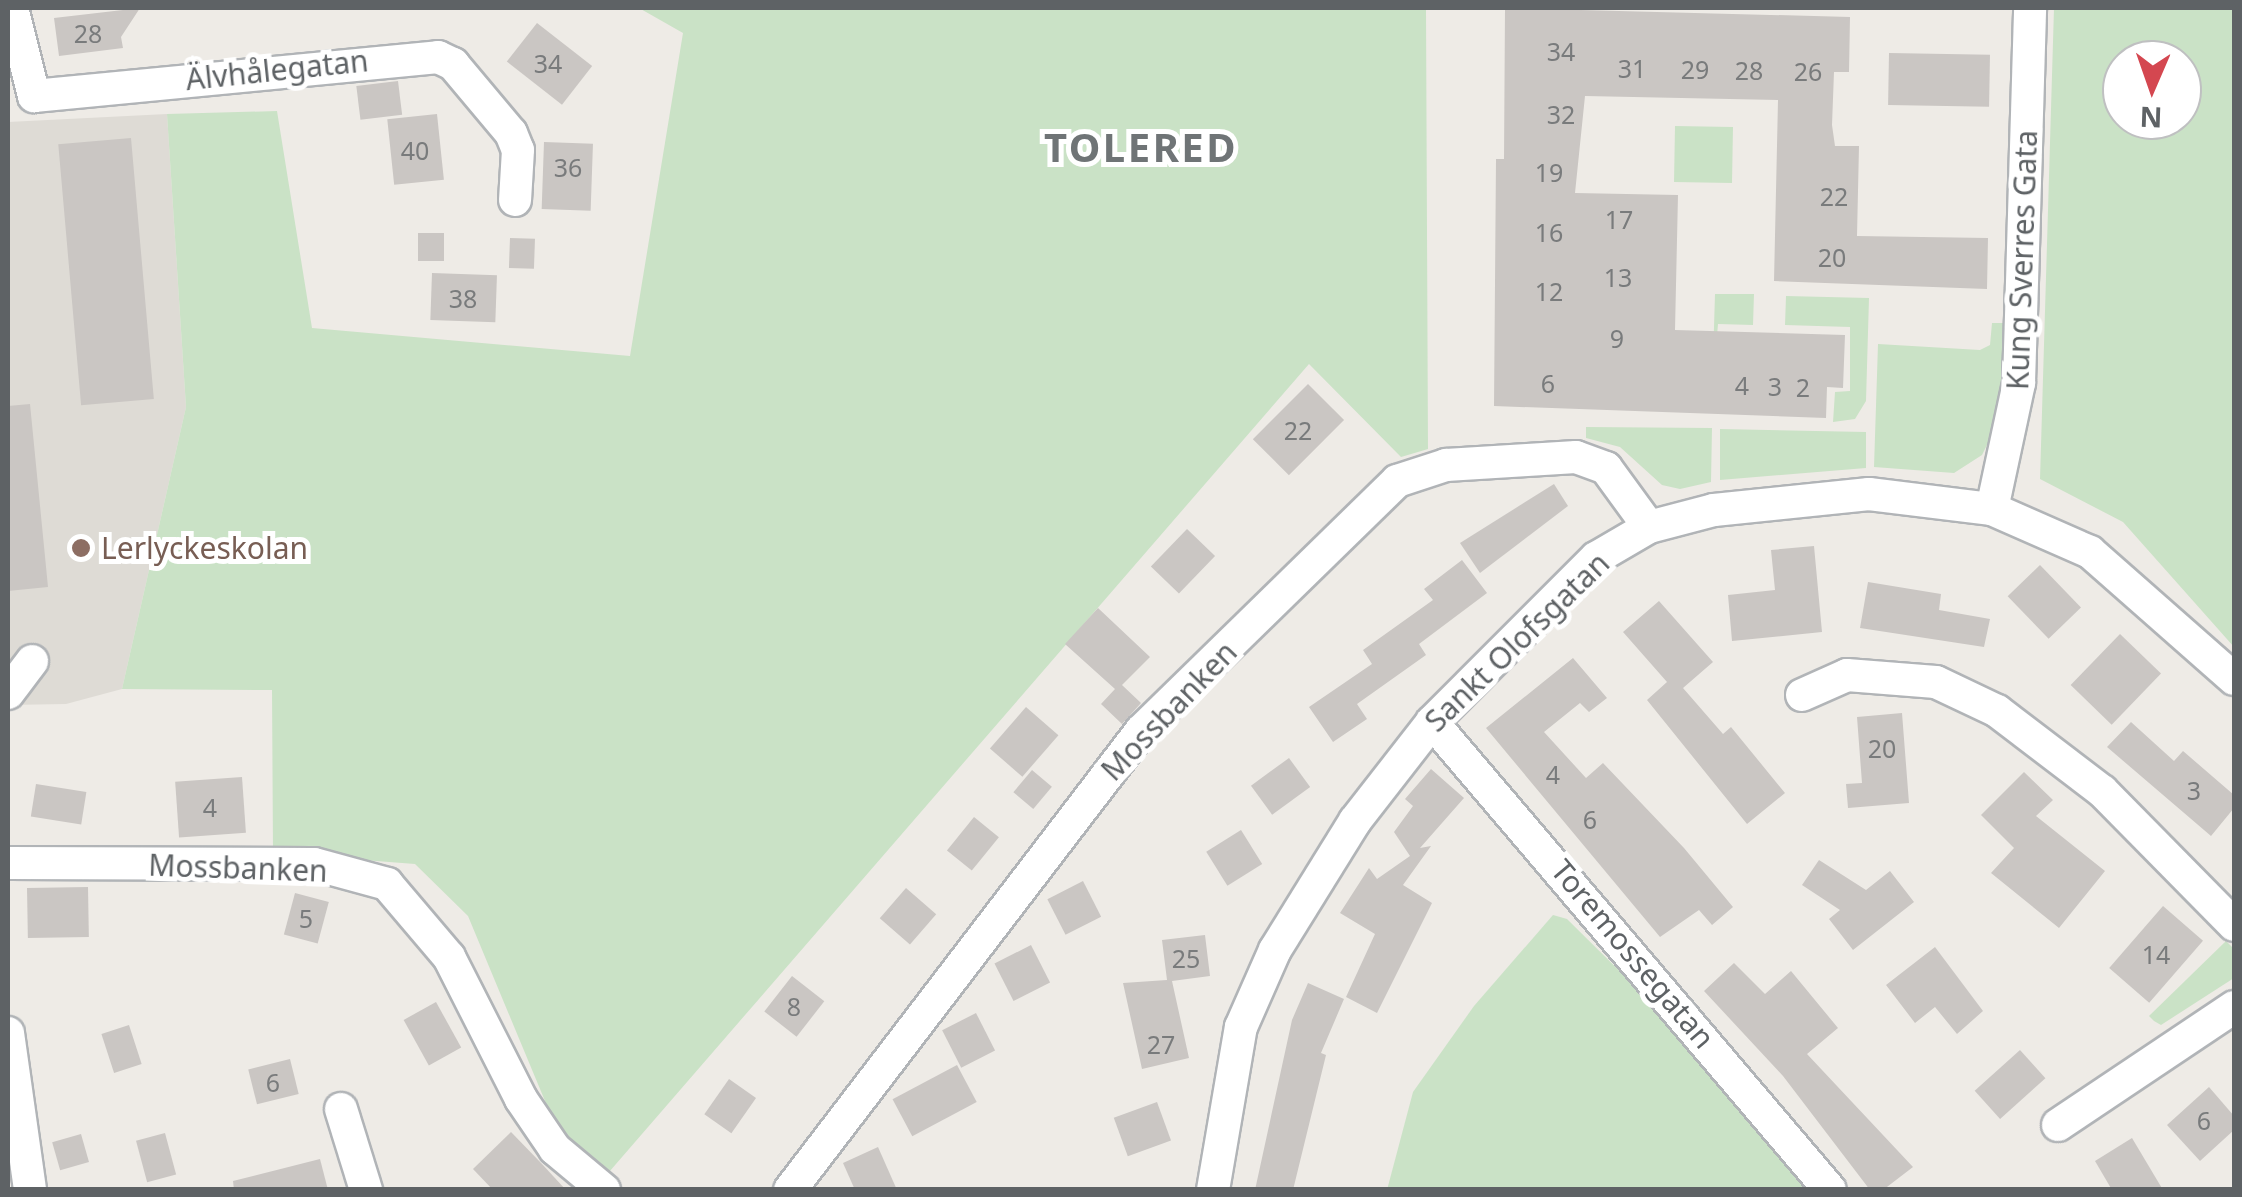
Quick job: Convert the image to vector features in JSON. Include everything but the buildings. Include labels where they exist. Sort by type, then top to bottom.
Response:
[{"type":"street","name":"Älvhålegatan","points":[[12,8],[34,96],[438,58],[453,64],[511,133],[518,150],[515,200]]},
{"type":"street","name":"Kung Sverres Gata","points":[[1992,509],[2019,384],[2030,8]]},
{"type":"street","name":"Mossbanken","points":[[790,1190],[1141,731],[1397,482],[1446,465],[1576,456],[1606,468],[1650,527]]},
{"type":"street","name":"Sankt Olofsgatan","points":[[1214,1190],[1235,1044],[1258,984],[1356,820],[1432,722],[1596,558],[1650,527],[1714,510],[1853,495],[1992,509],[2090,552],[2234,679]]},
{"type":"street","points":[[8,693],[32,661]]},
{"type":"street","points":[[1802,695],[1848,676],[1936,682],[1997,711],[2102,791],[2234,925]]},
{"type":"street","name":"Toremossegatan","points":[[1432,722],[1830,1190]]},
{"type":"street","name":"Mossbanken","points":[[8,863],[314,864],[387,884],[449,957],[521,1099],[555,1150],[604,1190]]},
{"type":"street","points":[[2058,1124],[2234,1007]]},
{"type":"street","points":[[8,1033],[30,1190]]},
{"type":"street","points":[[341,1109],[366,1190]]},
{"type":"shaded area","name":"Lerlyckeskolan","points":[[167,114],[186,407],[122,689],[66,704],[8,705],[8,122]]},
{"type":"green space","points":[[639,8],[1426,8],[1428,449],[1401,457],[1309,364],[603,1179],[550,1113],[468,916],[415,864],[273,853],[272,690],[122,689],[186,407],[167,114],[277,111],[312,328],[630,356],[683,33]]},
{"type":"green space","points":[[2054,8],[2234,8],[2234,647],[2123,522],[2040,479]]},
{"type":"green space","points":[[1675,126],[1733,127],[1732,183],[1674,182]]},
{"type":"green space","points":[[1715,294],[1754,294],[1753,325],[1718,324],[1712,393]]},
{"type":"green space","points":[[1786,296],[1869,298],[1866,401],[1855,419],[1833,422],[1835,392],[1850,391],[1850,327],[1785,325]]},
{"type":"green space","points":[[1992,323],[2010,323],[1997,425],[1982,455],[1954,473],[1874,467],[1878,344],[1980,350],[1990,345]]},
{"type":"green space","points":[[1586,427],[1712,428],[1711,482],[1680,489],[1662,485],[1620,447],[1586,438]]},
{"type":"green space","points":[[1720,429],[1866,432],[1866,468],[1720,480]]},
{"type":"green space","points":[[1553,915],[1567,919],[1660,1011],[1813,1190],[1387,1190],[1413,1092],[1474,1006]]},
{"type":"green space","points":[[2226,941],[2234,949],[2234,978],[2161,1025],[2154,1021],[2149,1016]]},
{"type":"place","name":"Lerlyckeskolan","points":[[81,548]]},
{"type":"district","name":"TOLERED","points":[[1141,147]]}]
